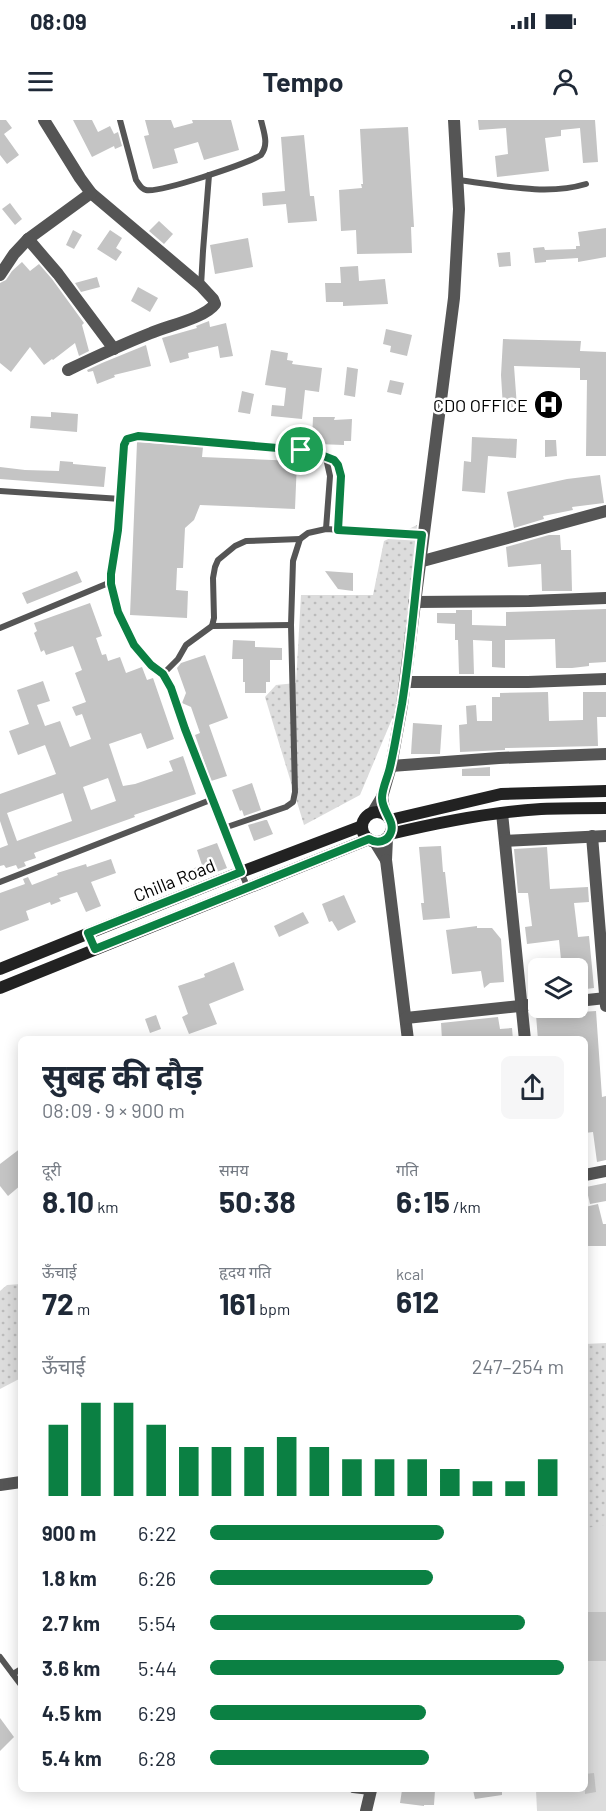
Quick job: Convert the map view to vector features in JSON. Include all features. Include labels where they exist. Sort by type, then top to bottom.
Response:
[{"type":"main road","points":[[380,838],[363,831],[365,818],[501,794],[606,791]]},
{"type":"main road","points":[[0,988],[248,888],[380,838],[448,820],[541,809],[606,808]]},
{"type":"main road","points":[[380,838],[392,824],[383,815]]},
{"type":"main road","name":"Chilla Road","points":[[0,969],[362,826]]},
{"type":"main road","points":[[88,933],[95,949]]},
{"type":"street","points":[[44,120],[91,193],[201,286],[213,298],[215,304],[211,309],[68,370]]},
{"type":"street","points":[[383,815],[382,797],[391,766],[405,682],[454,298],[459,209],[454,120]]},
{"type":"street","points":[[0,275],[14,254],[28,239],[91,193]]},
{"type":"street","points":[[28,239],[58,274],[114,349]]},
{"type":"street","points":[[419,562],[606,511]]},
{"type":"street","points":[[414,602],[529,602],[606,598]]},
{"type":"street","points":[[405,682],[528,682],[606,679]]},
{"type":"street","points":[[391,766],[499,758],[606,754]]},
{"type":"street","points":[[502,813],[525,1036]]},
{"type":"street","points":[[592,836],[602,915],[606,1006]]},
{"type":"street","points":[[505,841],[606,836]]},
{"type":"street","points":[[380,838],[386,860],[408,1036]]},
{"type":"street","points":[[588,1000],[606,998]]},
{"type":"street","points":[[406,1018],[528,1005]]},
{"type":"street","points":[[588,1174],[606,1171]]},
{"type":"street","points":[[0,1485],[18,1482]]},
{"type":"street","points":[[366,1811],[371,1792]]},
{"type":"lane","points":[[120,120],[136,180],[146,190],[209,175],[261,156],[265,150],[266,141],[261,120]]},
{"type":"lane","points":[[201,286],[209,175]]},
{"type":"lane","points":[[457,180],[538,189],[570,189],[586,184]]},
{"type":"lane","points":[[248,888],[171,688],[163,674],[151,665],[134,645],[118,612],[111,582],[121,499],[124,445],[127,439],[132,437],[301,450],[334,460],[341,471],[338,530]]},
{"type":"lane","points":[[326,458],[330,476],[326,529]]},
{"type":"lane","points":[[0,491],[121,499]]},
{"type":"lane","points":[[212,626],[215,567],[218,560],[235,546],[246,541],[300,539],[308,533],[326,529],[422,535]]},
{"type":"lane","points":[[224,828],[286,807],[293,802],[295,792],[291,625],[293,561],[300,539]]},
{"type":"lane","points":[[0,628],[111,582]]},
{"type":"lane","points":[[163,674],[178,659],[186,645],[212,626],[291,625]]},
{"type":"lane","points":[[0,882],[213,800]]},
{"type":"lane","points":[[0,1656],[18,1681]]},
{"type":"lane","points":[[13,1674],[18,1672]]},
{"type":"shaded area","points":[[417,525],[399,715],[392,719],[360,795],[304,825],[265,697],[276,685],[296,683],[301,595],[373,595],[384,541]]},
{"type":"shaded area","points":[[18,1284],[18,1380],[0,1389],[0,1291],[7,1285]]},
{"type":"shaded area","points":[[606,1343],[606,1530],[588,1531],[588,1344]]},
{"type":"shaded area","points":[[606,1525],[606,1811],[537,1811],[536,1792],[588,1792],[588,1528]]},
{"type":"building","points":[[0,120],[6,120],[12,128],[4,134],[19,155],[7,164],[0,155]]},
{"type":"building","points":[[73,120],[92,120],[98,132],[110,126],[114,134],[118,132],[122,146],[115,149],[114,146],[92,157]]},
{"type":"building","points":[[145,120],[171,120],[174,128],[193,123],[192,120],[231,120],[239,150],[204,160],[198,142],[174,149],[178,163],[153,169],[144,136],[149,135]]},
{"type":"building","points":[[478,120],[595,120],[598,162],[583,163],[580,128],[561,130],[561,136],[545,138],[549,171],[497,177],[495,156],[508,154],[506,128],[479,130]]},
{"type":"building","points":[[408,127],[414,227],[411,227],[412,253],[357,254],[356,230],[341,231],[339,190],[362,188],[360,129]]},
{"type":"building","points":[[304,135],[310,196],[314,196],[317,221],[288,223],[286,204],[263,206],[262,193],[285,191],[281,137]]},
{"type":"building","points":[[10,203],[22,219],[15,225],[2,209]]},
{"type":"building","points":[[159,221],[173,234],[164,244],[149,231]]},
{"type":"building","points":[[606,228],[606,257],[578,262],[578,258],[535,263],[533,248],[576,249],[576,246],[580,246],[578,232]]},
{"type":"building","points":[[73,230],[82,235],[74,249],[66,245]]},
{"type":"building","points":[[110,230],[122,238],[116,248],[122,252],[116,261],[97,249]]},
{"type":"building","points":[[248,238],[253,267],[215,274],[210,245]]},
{"type":"building","points":[[510,252],[511,266],[499,267],[497,253]]},
{"type":"building","points":[[22,262],[30,271],[39,264],[52,279],[84,323],[82,325],[89,351],[79,356],[75,343],[44,365],[30,347],[11,372],[0,363],[0,283],[6,280]]},
{"type":"building","points":[[358,266],[359,281],[385,279],[388,304],[343,306],[343,302],[326,302],[325,283],[341,283],[340,267]]},
{"type":"building","points":[[97,277],[100,287],[81,292],[75,283]]},
{"type":"building","points":[[138,287],[158,298],[150,312],[131,301]]},
{"type":"building","points":[[209,321],[210,327],[226,323],[233,356],[220,358],[218,346],[188,353],[189,358],[170,363],[162,338],[197,328],[196,326]]},
{"type":"building","points":[[386,329],[412,335],[407,356],[390,352],[391,346],[383,344]]},
{"type":"building","points":[[503,339],[581,341],[580,351],[606,352],[606,456],[586,456],[587,380],[580,380],[580,368],[514,366],[517,407],[503,408],[501,375]]},
{"type":"building","points":[[146,345],[151,366],[114,375],[115,377],[97,384],[93,371],[88,372],[87,370],[102,363]]},
{"type":"building","points":[[271,350],[288,353],[287,360],[293,361],[292,364],[322,368],[319,392],[305,390],[302,419],[271,416],[272,405],[284,406],[286,388],[265,385]]},
{"type":"building","points":[[347,367],[358,369],[355,397],[344,395]]},
{"type":"building","points":[[390,380],[404,383],[401,395],[387,392]]},
{"type":"building","points":[[242,391],[254,394],[250,414],[238,412]]},
{"type":"building","points":[[51,412],[78,414],[77,432],[30,428],[31,416],[51,417]]},
{"type":"building","points":[[313,417],[335,417],[334,420],[352,419],[351,441],[344,441],[344,445],[317,444],[318,441],[312,441]]},
{"type":"building","points":[[472,437],[517,439],[516,458],[488,456],[485,493],[462,491],[464,461],[471,462]]},
{"type":"building","points":[[545,440],[556,440],[557,456],[545,457]]},
{"type":"building","points":[[137,442],[203,447],[202,457],[297,461],[295,509],[200,505],[194,520],[185,528],[183,568],[177,568],[176,590],[188,591],[187,618],[130,615]]},
{"type":"building","points":[[60,461],[106,467],[104,487],[0,479],[0,467],[59,471]]},
{"type":"building","points":[[600,475],[604,503],[572,507],[573,510],[543,516],[544,519],[514,528],[507,492],[567,479]]},
{"type":"building","points":[[549,535],[560,535],[561,550],[571,550],[572,591],[542,591],[541,564],[508,567],[506,547]]},
{"type":"building","points":[[77,571],[82,582],[27,604],[22,593]]},
{"type":"building","points":[[325,571],[353,573],[353,591],[338,589]]},
{"type":"building","points":[[90,603],[102,636],[96,638],[102,655],[106,654],[108,661],[120,657],[126,673],[142,667],[147,680],[153,678],[174,739],[147,749],[141,733],[109,744],[123,786],[173,771],[169,761],[183,756],[196,794],[34,853],[36,858],[24,862],[26,866],[18,869],[16,865],[6,868],[4,865],[0,866],[0,848],[8,845],[0,821],[0,794],[56,774],[45,745],[18,755],[9,731],[29,724],[17,690],[43,681],[50,701],[37,705],[45,726],[60,721],[70,747],[91,739],[82,714],[76,716],[72,707],[86,702],[75,673],[82,670],[73,646],[46,655],[44,650],[41,652],[34,633],[37,631],[34,623]],"holes":[[[108,778],[116,801],[91,810],[83,787]],[[63,793],[72,821],[17,841],[7,813]]]},
{"type":"building","points":[[606,609],[606,662],[589,663],[589,666],[572,668],[556,668],[555,639],[505,640],[505,668],[492,667],[492,641],[473,640],[474,674],[459,674],[455,624],[437,623],[437,613],[456,613],[456,610],[472,610],[472,625],[506,626],[506,612]]},
{"type":"building","points":[[233,640],[255,641],[255,647],[282,648],[282,660],[270,660],[270,682],[266,682],[266,693],[245,693],[243,659],[232,659]]},
{"type":"building","points":[[205,655],[228,718],[209,725],[227,776],[211,781],[195,735],[200,733],[191,707],[182,703],[186,693],[177,668],[181,663]]},
{"type":"building","points":[[548,692],[549,721],[583,720],[583,692],[606,692],[606,717],[597,717],[598,746],[505,748],[505,750],[460,752],[459,725],[467,724],[466,706],[476,705],[477,721],[492,721],[492,697],[500,697],[500,693]]},
{"type":"building","points":[[413,723],[442,725],[440,754],[411,754]]},
{"type":"building","points":[[490,767],[490,776],[462,776],[462,769]]},
{"type":"building","points":[[252,783],[261,810],[244,816],[232,790]]},
{"type":"building","points":[[265,820],[273,834],[254,841],[248,825]]},
{"type":"building","points":[[217,843],[227,868],[191,882],[187,871],[202,865],[197,850]]},
{"type":"building","points":[[441,846],[450,918],[423,920],[421,903],[424,903],[419,847]]},
{"type":"building","points":[[547,847],[550,889],[588,887],[589,902],[574,903],[578,937],[589,936],[594,988],[588,989],[588,958],[561,958],[559,940],[527,944],[525,927],[532,926],[528,893],[518,893],[514,849]]},
{"type":"building","points":[[111,859],[116,873],[91,882],[101,906],[86,912],[77,892],[59,898],[61,901],[51,905],[50,902],[26,911],[29,920],[0,931],[0,893],[25,884],[23,879],[28,877],[32,885],[58,875],[57,873]]},
{"type":"building","points":[[344,895],[356,922],[338,931],[332,921],[329,922],[322,904]]},
{"type":"building","points":[[303,912],[309,923],[279,937],[274,926]]},
{"type":"building","points":[[477,926],[477,928],[492,928],[501,939],[504,982],[490,983],[484,988],[481,971],[452,974],[446,930]]},
{"type":"building","points":[[234,962],[244,990],[209,1004],[217,1024],[189,1034],[182,1017],[188,1014],[178,986],[205,977],[204,974]]},
{"type":"building","points":[[596,1011],[602,1097],[606,1096],[606,1160],[597,1162],[593,1132],[588,1133],[588,1036],[538,1036],[536,1018],[588,1018],[588,1012]]},
{"type":"building","points":[[156,1015],[161,1029],[150,1033],[145,1019]]},
{"type":"building","points":[[498,1017],[500,1029],[512,1028],[513,1036],[442,1036],[441,1023]]},
{"type":"building","points":[[18,1150],[18,1188],[8,1196],[0,1186],[0,1164]]},
{"type":"building","points":[[606,1183],[606,1201],[590,1204],[588,1187]]},
{"type":"building","points":[[598,1204],[603,1224],[606,1224],[606,1246],[588,1246],[588,1206]]},
{"type":"building","points":[[588,1612],[606,1612],[606,1661],[588,1661]]},
{"type":"building","points":[[0,1718],[14,1737],[0,1751]]},
{"type":"building","points":[[594,1773],[596,1792],[585,1794],[588,1792],[588,1774]]},
{"type":"building","points":[[402,1792],[435,1792],[434,1805],[400,1803]]},
{"type":"building","points":[[473,1792],[502,1792],[502,1795],[475,1799]]},
{"type":"place","name":"CDO OFFICE","points":[[549,405]]},
{"type":"route","points":[[138,436],[301,450],[334,460],[341,471],[338,530],[422,535],[402,705],[391,766],[382,797],[385,814],[392,824],[392,830],[383,841],[369,839],[95,949],[88,933],[241,872],[171,688],[163,674],[151,665],[134,645],[118,612],[111,584],[111,574],[118,530],[124,445],[127,439],[138,436]]}]
